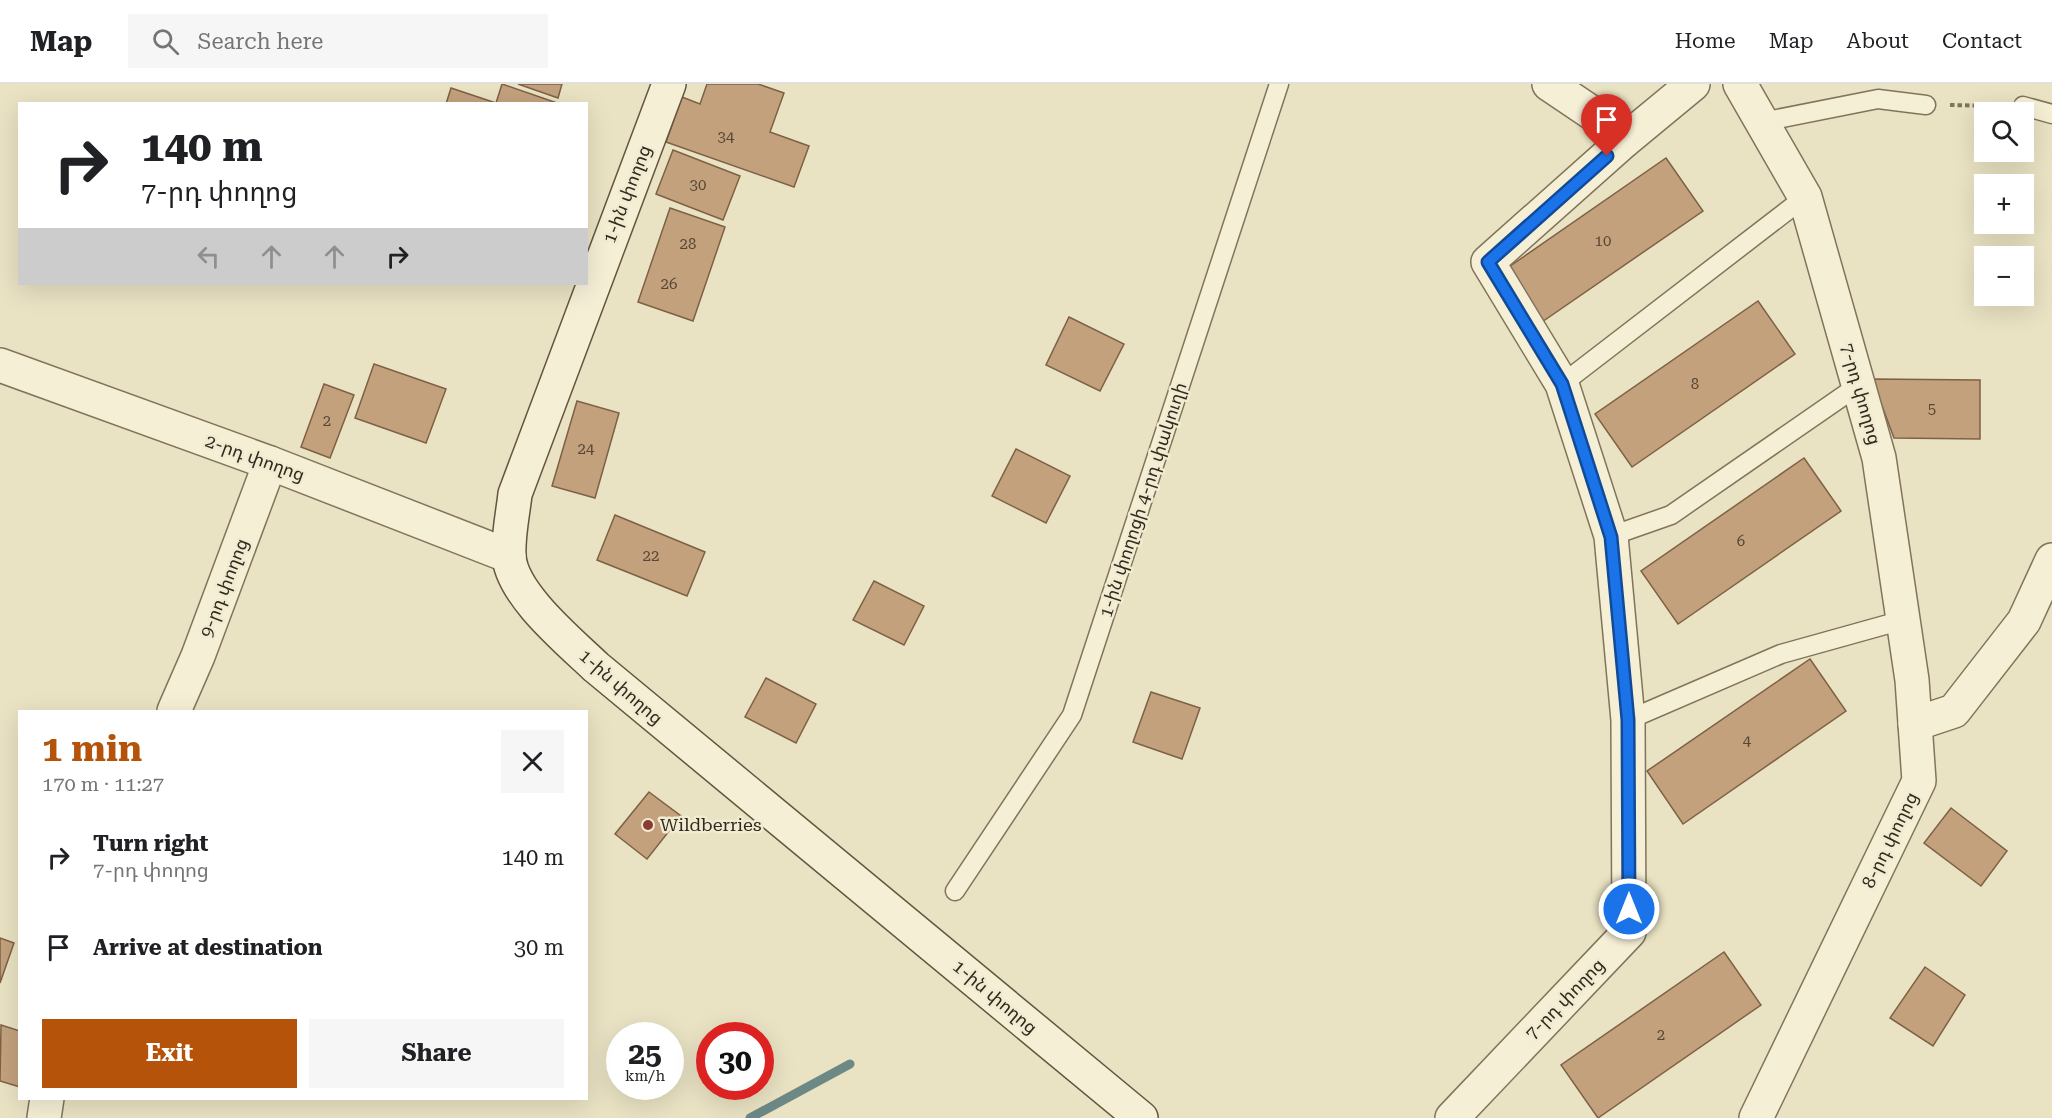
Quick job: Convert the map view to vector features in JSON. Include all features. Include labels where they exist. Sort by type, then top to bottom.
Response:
[{"type":"street","name":"1-ին փողոց","points":[[669,84],[515,494],[509,556],[514,575],[543,617],[596,667],[1141,1118]]},
{"type":"street","points":[[1550,84],[1598,117],[1624,141]]},
{"type":"street","name":"7-րդ փողոց","points":[[1452,1118],[1629,932],[1628,720],[1611,537],[1562,384],[1488,262],[1624,141],[1693,84]]},
{"type":"street","name":"7-րդ փողոց","points":[[1740,84],[1805,197],[1879,458],[1903,621],[1915,724]]},
{"type":"street","name":"2-րդ փողոց","points":[[0,364],[270,463],[509,556]]},
{"type":"street","name":"9-րդ փողոց","points":[[174,710],[198,656],[270,463]]},
{"type":"street","points":[[1915,724],[1954,711],[2024,621],[2052,560]]},
{"type":"street","name":"8-րդ փողոց","points":[[1756,1118],[1919,781],[1915,724]]},
{"type":"street","points":[[44,1118],[47,1100]]},
{"type":"lane","name":"1-ին փողոցի 4-րդ փակուղի","points":[[955,891],[1072,715],[1279,84]]},
{"type":"lane","points":[[1762,122],[1878,99],[1926,105]]},
{"type":"lane","points":[[2034,109],[2052,114]]},
{"type":"lane","points":[[1562,384],[1805,197]]},
{"type":"lane","points":[[1611,537],[1671,515],[1859,385]]},
{"type":"lane","points":[[1628,720],[1781,654],[1903,621]]},
{"type":"path","points":[[1926,105],[1974,105]]},
{"type":"building","points":[[502,84],[554,102],[496,102]]},
{"type":"building","points":[[518,84],[562,84],[558,98]]},
{"type":"building","points":[[707,84],[758,84],[784,93],[770,132],[809,146],[794,187],[666,142],[682,97],[700,104]]},
{"type":"building","points":[[451,88],[493,102],[447,102]]},
{"type":"building","points":[[673,150],[740,176],[723,220],[656,194]]},
{"type":"building","points":[[1666,158],[1703,211],[1539,324],[1503,271]]},
{"type":"building","points":[[670,208],[725,227],[693,321],[638,302]]},
{"type":"building","points":[[1758,301],[1795,354],[1632,467],[1595,414]]},
{"type":"building","points":[[1069,317],[1124,344],[1100,391],[1046,365]]},
{"type":"building","points":[[374,364],[446,389],[426,443],[355,418]]},
{"type":"building","points":[[1872,379],[1980,380],[1980,439],[1894,438]]},
{"type":"building","points":[[324,384],[354,395],[330,458],[301,447]]},
{"type":"building","points":[[577,401],[619,413],[595,498],[552,486]]},
{"type":"building","points":[[1016,449],[1070,476],[1046,523],[992,496]]},
{"type":"building","points":[[1804,458],[1841,511],[1678,624],[1641,571]]},
{"type":"building","points":[[615,515],[705,552],[687,596],[597,560]]},
{"type":"building","points":[[874,581],[924,606],[904,645],[853,620]]},
{"type":"building","points":[[1810,659],[1846,711],[1683,824],[1647,771]]},
{"type":"building","points":[[766,678],[816,704],[796,743],[745,717]]},
{"type":"building","points":[[1151,692],[1200,708],[1182,759],[1133,742]]},
{"type":"building","name":"Wildberries","points":[[649,792],[681,816],[647,859],[615,834]]},
{"type":"building","points":[[1951,808],[2007,851],[1981,886],[1924,843]]},
{"type":"building","points":[[0,938],[14,943],[0,983]]},
{"type":"building","points":[[1724,952],[1761,1005],[1598,1118],[1561,1065]]},
{"type":"building","points":[[1925,967],[1965,995],[1933,1046],[1890,1018]]},
{"type":"building","points":[[1,1025],[18,1030],[18,1086],[0,1081]]},
{"type":"waterway","points":[[750,1118],[850,1064]]},
{"type":"place","name":"Wildberries","points":[[648,825]]},
{"type":"route","points":[[1607,156],[1488,262],[1562,384],[1611,537],[1628,720],[1629,909]]}]
